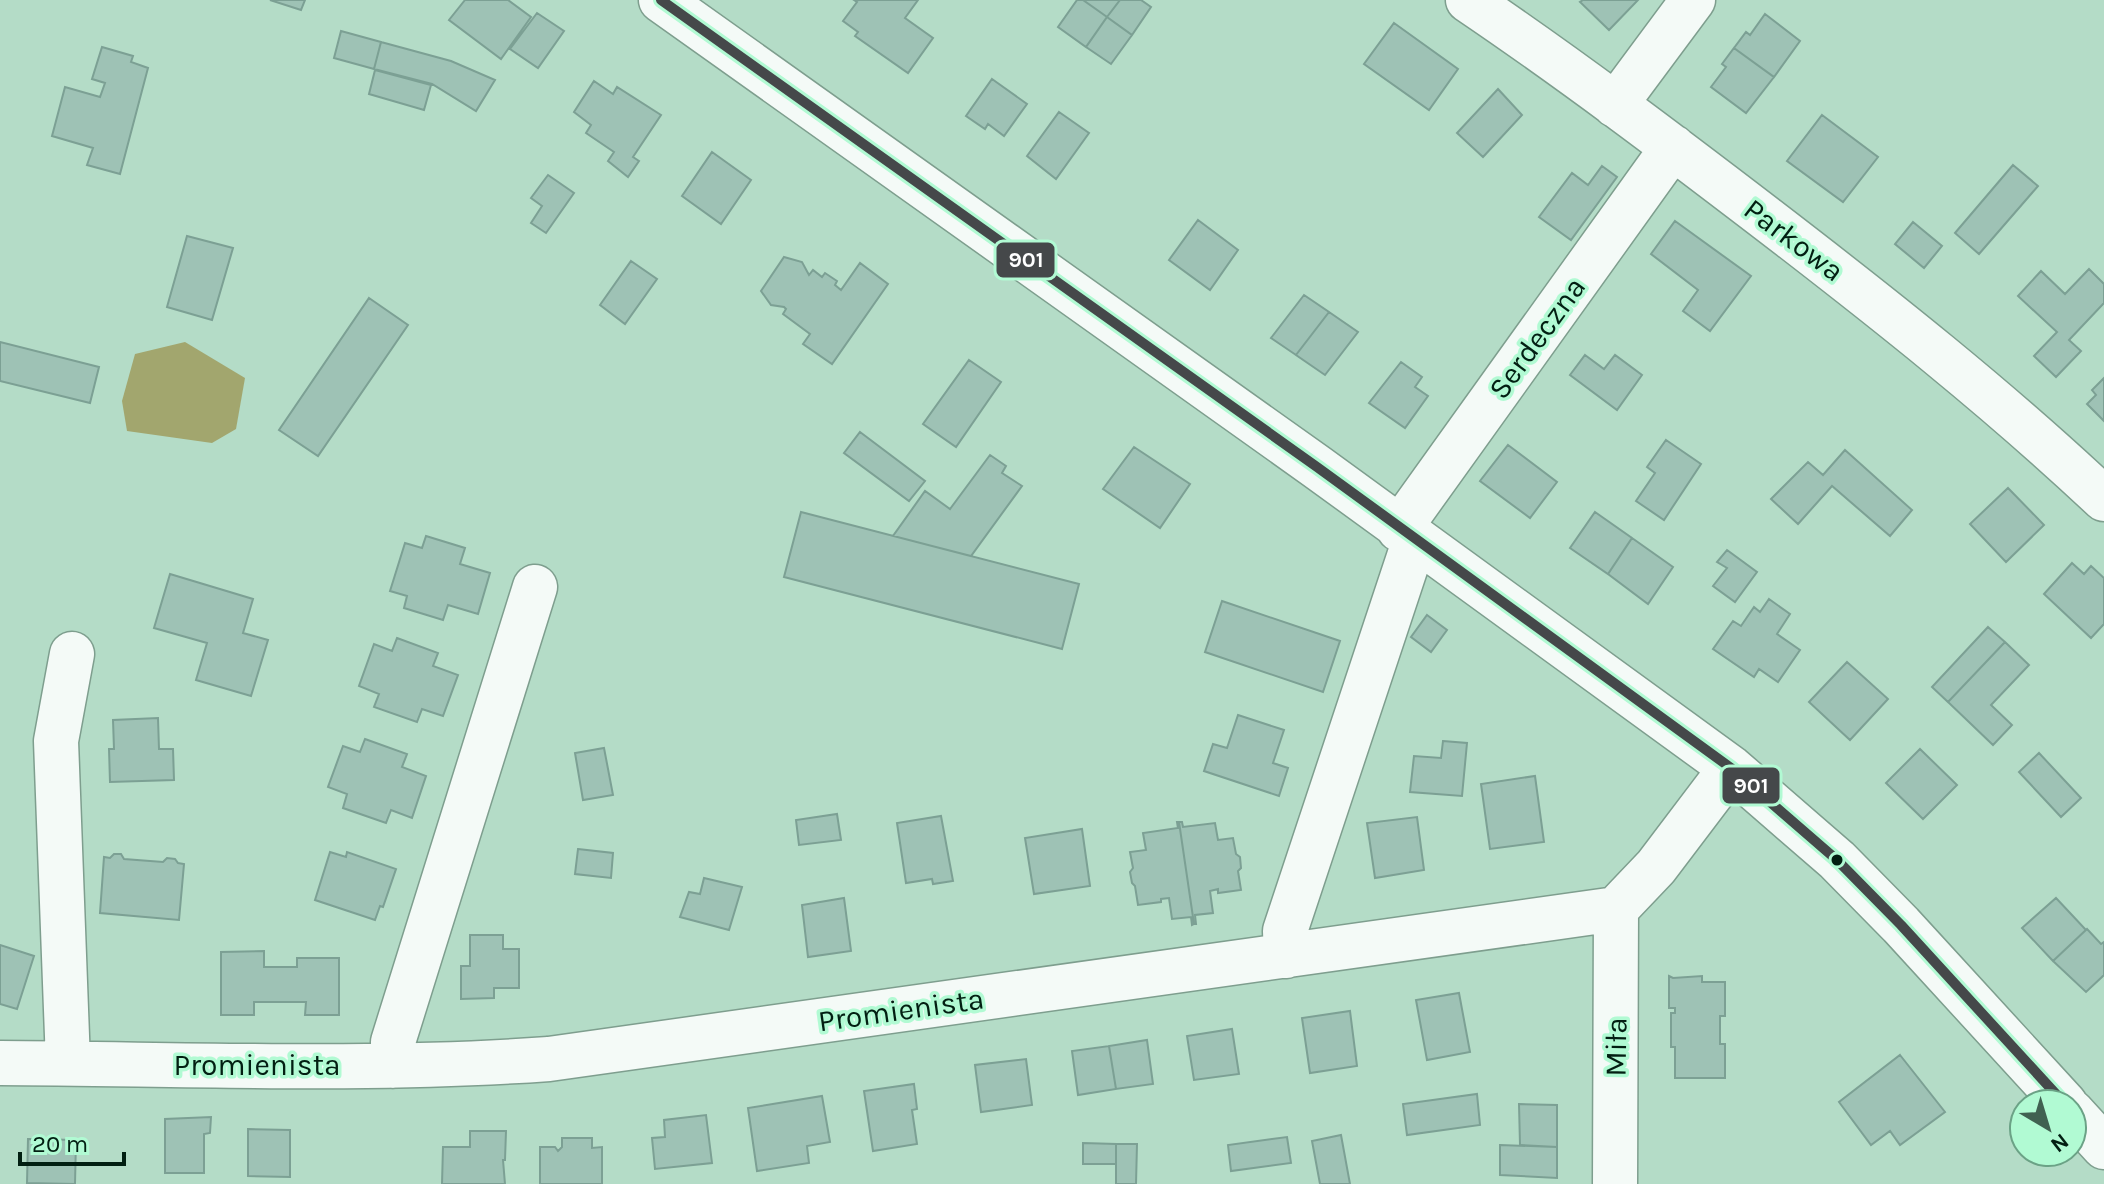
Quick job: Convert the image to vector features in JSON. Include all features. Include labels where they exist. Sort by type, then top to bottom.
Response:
[{"type":"street","points":[[661,0],[1317,467],[1731,768],[1837,860],[2050,1088]]},
{"type":"street","name":"Parkowa","points":[[1468,0],[1673,147],[1897,319],[2104,499]]},
{"type":"street","points":[[1615,105],[1693,0]]},
{"type":"street","name":"Serdeczna","points":[[1286,956],[1285,931],[1407,534],[1673,147]]},
{"type":"street","points":[[393,1066],[393,1042],[535,587]]},
{"type":"street","points":[[68,1063],[56,741],[72,654]]},
{"type":"street","points":[[1616,909],[1656,867],[1731,768]]},
{"type":"street","name":"Promienista","points":[[0,1063],[393,1066],[474,1065],[549,1059],[1616,909]]},
{"type":"street","name":"Miła","points":[[1615,1184],[1616,909]]},
{"type":"street","points":[[2088,1130],[2104,1147]]},
{"type":"shaded area","points":[[185,342],[245,378],[236,429],[212,443],[127,431],[122,401],[135,354]]},
{"type":"building","points":[[270,0],[305,0],[301,10]]},
{"type":"building","points":[[465,0],[508,0],[531,17],[501,59],[449,20]]},
{"type":"building","points":[[854,0],[918,0],[905,18],[933,38],[908,73],[855,36],[858,32],[843,21],[857,2]]},
{"type":"building","points":[[1077,0],[1083,0],[1107,17],[1086,47],[1058,27]]},
{"type":"building","points":[[1083,0],[1120,0],[1107,17]]},
{"type":"building","points":[[1120,0],[1141,0],[1151,7],[1132,35],[1107,17]]},
{"type":"building","points":[[1638,0],[1609,30],[1580,2]]},
{"type":"building","points":[[537,13],[564,31],[538,68],[510,49]]},
{"type":"building","points":[[1765,14],[1800,41],[1774,77],[1734,48],[1746,32],[1750,35]]},
{"type":"building","points":[[1107,17],[1132,35],[1111,64],[1086,47]]},
{"type":"building","points":[[1394,23],[1458,69],[1429,110],[1364,64]]},
{"type":"building","points":[[341,31],[381,42],[374,69],[334,58]]},
{"type":"building","points":[[381,42],[451,61],[495,80],[476,111],[432,84],[374,69]]},
{"type":"building","points":[[102,47],[133,56],[131,62],[148,68],[120,174],[87,165],[93,148],[52,136],[65,87],[100,97],[105,83],[92,79]]},
{"type":"building","points":[[1734,48],[1774,77],[1746,113],[1711,87],[1726,67],[1722,64]]},
{"type":"building","points":[[375,70],[431,85],[424,110],[369,94]]},
{"type":"building","points":[[992,79],[1027,104],[1004,136],[988,124],[985,129],[966,116]]},
{"type":"building","points":[[594,81],[613,94],[617,87],[661,115],[633,157],[639,161],[628,177],[608,161],[614,152],[586,133],[591,125],[574,112]]},
{"type":"building","points":[[1498,89],[1522,115],[1483,157],[1457,133]]},
{"type":"building","points":[[1059,112],[1089,133],[1056,179],[1027,156]]},
{"type":"building","points":[[1822,115],[1878,157],[1843,202],[1787,161]]},
{"type":"building","points":[[712,152],[751,180],[721,224],[682,196]]},
{"type":"building","points":[[2013,165],[2038,186],[1979,254],[1955,233]]},
{"type":"building","points":[[1602,166],[1617,177],[1571,240],[1539,217],[1572,173],[1588,185]]},
{"type":"building","points":[[548,175],[574,193],[546,233],[531,223],[542,206],[531,198]]},
{"type":"building","points":[[1198,220],[1238,250],[1210,290],[1169,260]]},
{"type":"building","points":[[1675,221],[1751,276],[1710,331],[1683,311],[1698,290],[1651,254]]},
{"type":"building","points":[[1913,222],[1942,246],[1924,268],[1895,244]]},
{"type":"building","points":[[187,236],[233,248],[212,320],[167,307]]},
{"type":"building","points":[[784,257],[802,262],[809,275],[813,270],[822,277],[825,273],[837,281],[835,285],[841,290],[860,263],[888,284],[832,364],[803,344],[810,334],[783,314],[784,307],[771,305],[761,291]]},
{"type":"building","points":[[631,261],[657,279],[625,324],[600,305]]},
{"type":"building","points":[[2089,269],[2104,284],[2104,303],[2069,340],[2081,351],[2056,377],[2034,356],[2057,332],[2018,296],[2041,271],[2065,294]]},
{"type":"building","points":[[1304,295],[1329,312],[1296,355],[1271,338]]},
{"type":"building","points":[[369,298],[408,325],[318,456],[279,430]]},
{"type":"building","points":[[1329,312],[1358,332],[1325,375],[1296,355]]},
{"type":"building","points":[[0,342],[99,367],[90,403],[0,381]]},
{"type":"building","points":[[1585,355],[1604,369],[1615,355],[1642,375],[1617,410],[1570,375]]},
{"type":"building","points":[[969,360],[1001,382],[956,447],[923,424]]},
{"type":"building","points":[[1401,362],[1422,377],[1415,387],[1428,396],[1405,428],[1369,403]]},
{"type":"building","points":[[2104,378],[2104,421],[2087,404],[2096,395],[2092,390]]},
{"type":"building","points":[[860,432],[925,481],[909,501],[844,453]]},
{"type":"building","points":[[1666,440],[1701,464],[1664,520],[1636,501],[1655,473],[1647,467]]},
{"type":"building","points":[[1508,445],[1557,482],[1530,518],[1480,481]]},
{"type":"building","points":[[1134,447],[1190,484],[1160,528],[1103,489]]},
{"type":"building","points":[[1845,450],[1912,510],[1890,536],[1832,486],[1798,524],[1771,499],[1808,462],[1823,475]]},
{"type":"building","points":[[990,455],[1006,466],[1002,473],[1022,486],[971,556],[893,536],[925,491],[950,509]]},
{"type":"building","points":[[2008,488],[2044,525],[2006,562],[1970,524]]},
{"type":"building","points":[[801,512],[1079,584],[1062,649],[784,577]]},
{"type":"building","points":[[1595,512],[1632,538],[1608,574],[1570,548]]},
{"type":"building","points":[[426,536],[465,548],[460,564],[490,573],[478,614],[448,605],[443,620],[404,608],[407,596],[390,591],[405,543],[422,548]]},
{"type":"building","points":[[1632,538],[1673,567],[1648,604],[1608,574]]},
{"type":"building","points":[[1727,550],[1757,572],[1735,602],[1713,586],[1727,568],[1717,562]]},
{"type":"building","points":[[2072,563],[2084,574],[2091,566],[2104,578],[2104,624],[2091,638],[2044,594]]},
{"type":"building","points":[[170,574],[253,599],[243,633],[268,640],[251,696],[196,680],[207,643],[154,628]]},
{"type":"building","points":[[1769,599],[1790,614],[1777,634],[1800,650],[1778,682],[1759,669],[1754,677],[1713,649],[1733,621],[1741,626],[1754,607],[1760,612]]},
{"type":"building","points":[[1222,601],[1340,641],[1323,692],[1205,652]]},
{"type":"building","points":[[1427,615],[1447,630],[1431,652],[1411,637]]},
{"type":"building","points":[[1988,627],[2005,642],[1948,702],[1932,687]]},
{"type":"building","points":[[397,638],[438,653],[433,666],[458,675],[443,716],[422,709],[417,722],[374,707],[379,694],[359,686],[374,644],[392,651]]},
{"type":"building","points":[[2005,642],[2029,665],[1991,705],[2012,725],[1993,745],[1948,702]]},
{"type":"building","points":[[1847,662],[1888,699],[1850,740],[1809,702]]},
{"type":"building","points":[[1238,715],[1284,730],[1273,763],[1288,768],[1279,796],[1204,771],[1213,744],[1227,748]]},
{"type":"building","points":[[158,718],[159,749],[173,749],[174,780],[110,782],[109,749],[114,749],[113,720]]},
{"type":"building","points":[[365,739],[407,754],[402,767],[426,776],[412,818],[391,810],[386,823],[343,808],[347,794],[328,787],[343,746],[360,752]]},
{"type":"building","points":[[1443,741],[1467,743],[1462,796],[1410,792],[1414,756],[1441,758]]},
{"type":"building","points":[[604,748],[613,795],[583,800],[575,753]]},
{"type":"building","points":[[1920,749],[1957,785],[1923,819],[1886,783]]},
{"type":"building","points":[[2039,753],[2081,798],[2061,817],[2019,772]]},
{"type":"building","points":[[1535,776],[1544,842],[1490,849],[1481,784]]},
{"type":"building","points":[[837,814],[841,840],[799,845],[796,820]]},
{"type":"building","points":[[941,816],[953,881],[933,884],[932,879],[906,883],[897,823]]},
{"type":"building","points":[[1417,817],[1424,870],[1375,878],[1367,823]]},
{"type":"building","points":[[1179,822],[1194,924],[1192,925],[1191,917],[1172,919],[1169,898],[1138,905],[1130,872],[1133,868],[1130,852],[1146,850],[1143,833],[1178,828]]},
{"type":"building","points":[[1179,822],[1183,827],[1215,823],[1218,840],[1233,838],[1236,854],[1240,857],[1241,868],[1238,871],[1241,890],[1210,891],[1213,913],[1195,915],[1196,924],[1194,924]]},
{"type":"building","points":[[1082,829],[1090,886],[1034,894],[1025,838]]},
{"type":"building","points":[[578,849],[613,853],[611,878],[575,874]]},
{"type":"building","points":[[330,852],[346,857],[347,852],[396,869],[383,907],[380,906],[375,920],[315,900]]},
{"type":"building","points":[[121,854],[124,859],[163,862],[167,858],[175,859],[184,864],[179,920],[100,913],[104,857],[110,858]]},
{"type":"building","points":[[704,878],[742,887],[729,930],[680,917],[689,892],[700,894]]},
{"type":"building","points":[[844,898],[851,951],[808,957],[802,905]]},
{"type":"building","points":[[2056,898],[2086,930],[2053,961],[2022,928]]},
{"type":"building","points":[[2087,929],[2101,944],[2104,942],[2104,975],[2086,992],[2053,961]]},
{"type":"building","points":[[470,935],[503,935],[503,949],[519,949],[519,988],[494,988],[494,998],[461,999],[461,966],[470,966]]},
{"type":"building","points":[[0,945],[34,956],[17,1009],[0,1004]]},
{"type":"building","points":[[264,951],[264,967],[297,967],[297,958],[339,958],[339,1015],[305,1015],[306,1002],[254,1002],[254,1015],[221,1015],[221,952]]},
{"type":"building","points":[[1669,976],[1702,976],[1702,982],[1725,982],[1725,1016],[1720,1016],[1720,1044],[1725,1044],[1725,1078],[1675,1078],[1671,1013],[1675,1013],[1675,1008],[1669,1008]]},
{"type":"building","points":[[1459,993],[1470,1052],[1427,1060],[1416,1000]]},
{"type":"building","points":[[1350,1011],[1357,1066],[1310,1073],[1302,1018]]},
{"type":"building","points":[[1232,1029],[1239,1074],[1194,1080],[1187,1036]]},
{"type":"building","points":[[1147,1040],[1153,1084],[1116,1089],[1109,1046]]},
{"type":"building","points":[[1109,1046],[1116,1089],[1078,1095],[1072,1051]]},
{"type":"building","points":[[1900,1055],[1945,1112],[1900,1145],[1890,1131],[1871,1145],[1839,1102]]},
{"type":"building","points":[[1026,1059],[1032,1105],[981,1112],[975,1065]]},
{"type":"building","points":[[914,1084],[917,1109],[912,1110],[917,1144],[873,1151],[864,1091]]},
{"type":"building","points":[[1477,1094],[1480,1125],[1407,1135],[1403,1104]]},
{"type":"building","points":[[822,1096],[830,1142],[807,1146],[809,1163],[757,1171],[748,1108]]},
{"type":"building","points":[[1519,1104],[1557,1105],[1557,1147],[1520,1145]]},
{"type":"building","points":[[706,1115],[712,1163],[655,1169],[652,1138],[665,1137],[664,1120]]},
{"type":"building","points":[[211,1117],[210,1133],[204,1134],[204,1173],[165,1173],[165,1119]]},
{"type":"building","points":[[248,1129],[290,1130],[290,1177],[248,1176]]},
{"type":"building","points":[[470,1131],[506,1131],[503,1160],[505,1184],[442,1184],[443,1147],[470,1147]]},
{"type":"building","points":[[1341,1135],[1350,1184],[1320,1184],[1312,1141]]},
{"type":"building","points":[[1287,1137],[1291,1163],[1231,1171],[1228,1145]]},
{"type":"building","points":[[562,1138],[592,1138],[592,1148],[602,1147],[602,1184],[540,1184],[540,1147],[555,1147],[558,1151],[562,1147]]},
{"type":"building","points":[[28,1139],[76,1140],[75,1184],[27,1183]]},
{"type":"building","points":[[1083,1143],[1116,1144],[1116,1164],[1083,1164]]},
{"type":"building","points":[[1116,1144],[1137,1144],[1136,1184],[1116,1184]]},
{"type":"building","points":[[1500,1145],[1557,1147],[1557,1178],[1500,1175]]},
{"type":"transit line","name":"901","points":[[661,0],[1317,467],[1731,768],[1837,860],[2050,1088]]}]
